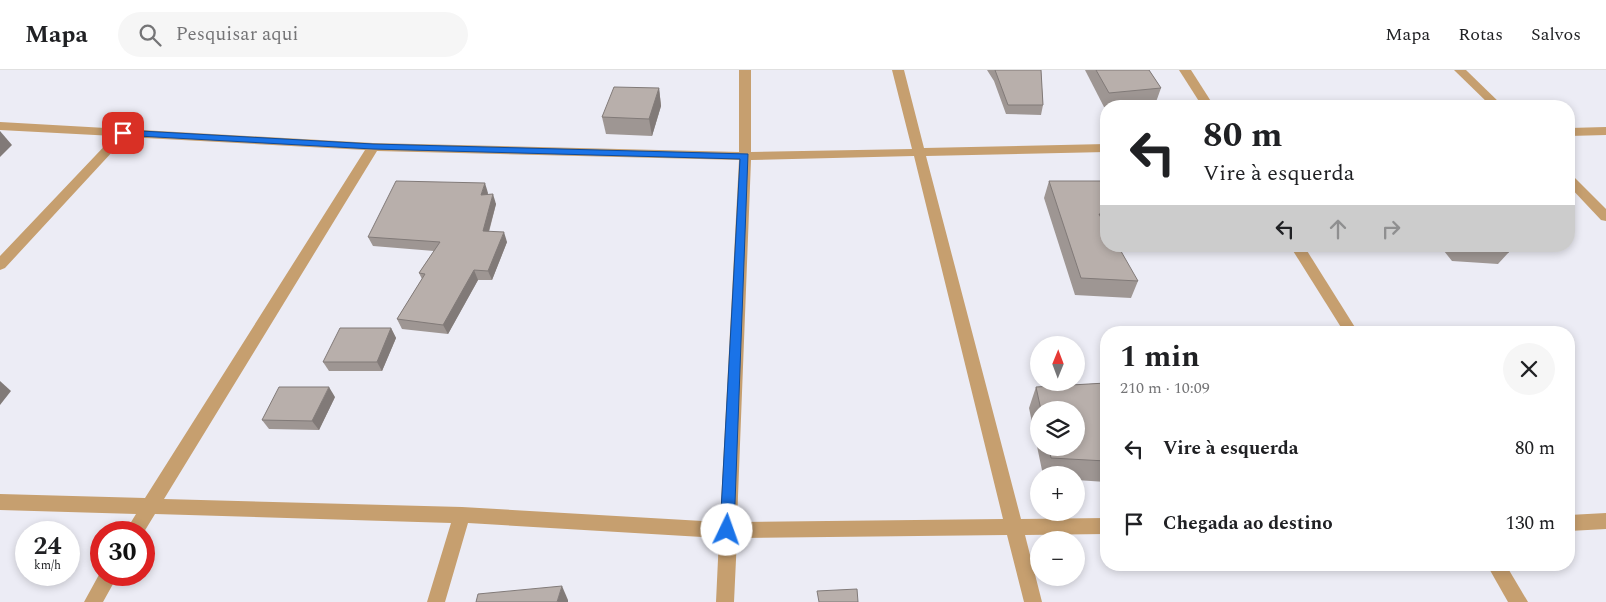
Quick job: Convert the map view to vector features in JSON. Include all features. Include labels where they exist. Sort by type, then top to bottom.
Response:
[{"type":"street","points":[[725,602],[745,156],[745,70]]},
{"type":"street","points":[[898,70],[1032,602]]},
{"type":"street","points":[[1185,70],[1204,100]]},
{"type":"street","points":[[1460,70],[1491,100]]},
{"type":"street","points":[[0,126],[373,146],[745,156],[1100,148]]},
{"type":"street","points":[[1575,132],[1606,131]]},
{"type":"street","points":[[0,265],[123,133]]},
{"type":"street","points":[[141,521],[373,146]]},
{"type":"street","points":[[1575,185],[1606,217]]},
{"type":"street","points":[[1300,252],[1347,326]]},
{"type":"street","points":[[0,502],[462,515],[727,530],[1100,526]]},
{"type":"street","points":[[436,602],[462,515]]},
{"type":"street","points":[[1575,523],[1606,521]]},
{"type":"street","points":[[1500,571],[1519,602]]},
{"type":"street","points":[[93,602],[102,586]]},
{"type":"building","points":[[995,70],[1041,70],[1043,105],[1008,105]]},
{"type":"building","points":[[1096,70],[1149,70],[1161,88],[1109,93]]},
{"type":"building","points":[[614,87],[659,88],[649,119],[602,117]]},
{"type":"building","points":[[396,181],[485,183],[481,195],[493,194],[483,231],[504,232],[488,271],[474,270],[443,325],[397,319],[425,274],[419,273],[440,242],[368,237]]},
{"type":"building","points":[[1049,181],[1100,181],[1100,252],[1121,252],[1138,281],[1081,278]]},
{"type":"building","points":[[340,328],[391,328],[377,362],[323,362]]},
{"type":"building","points":[[1100,383],[1100,461],[1051,458],[1051,456],[1085,456],[1085,401],[1039,401],[1037,391],[1085,391],[1085,384]]},
{"type":"building","points":[[279,387],[329,387],[312,421],[262,420]]},
{"type":"building","points":[[562,586],[557,602],[476,602],[478,594]]},
{"type":"building","points":[[857,589],[858,602],[819,602],[817,591]]},
{"type":"route","points":[[123,133],[373,146],[745,156],[727,530]]}]
